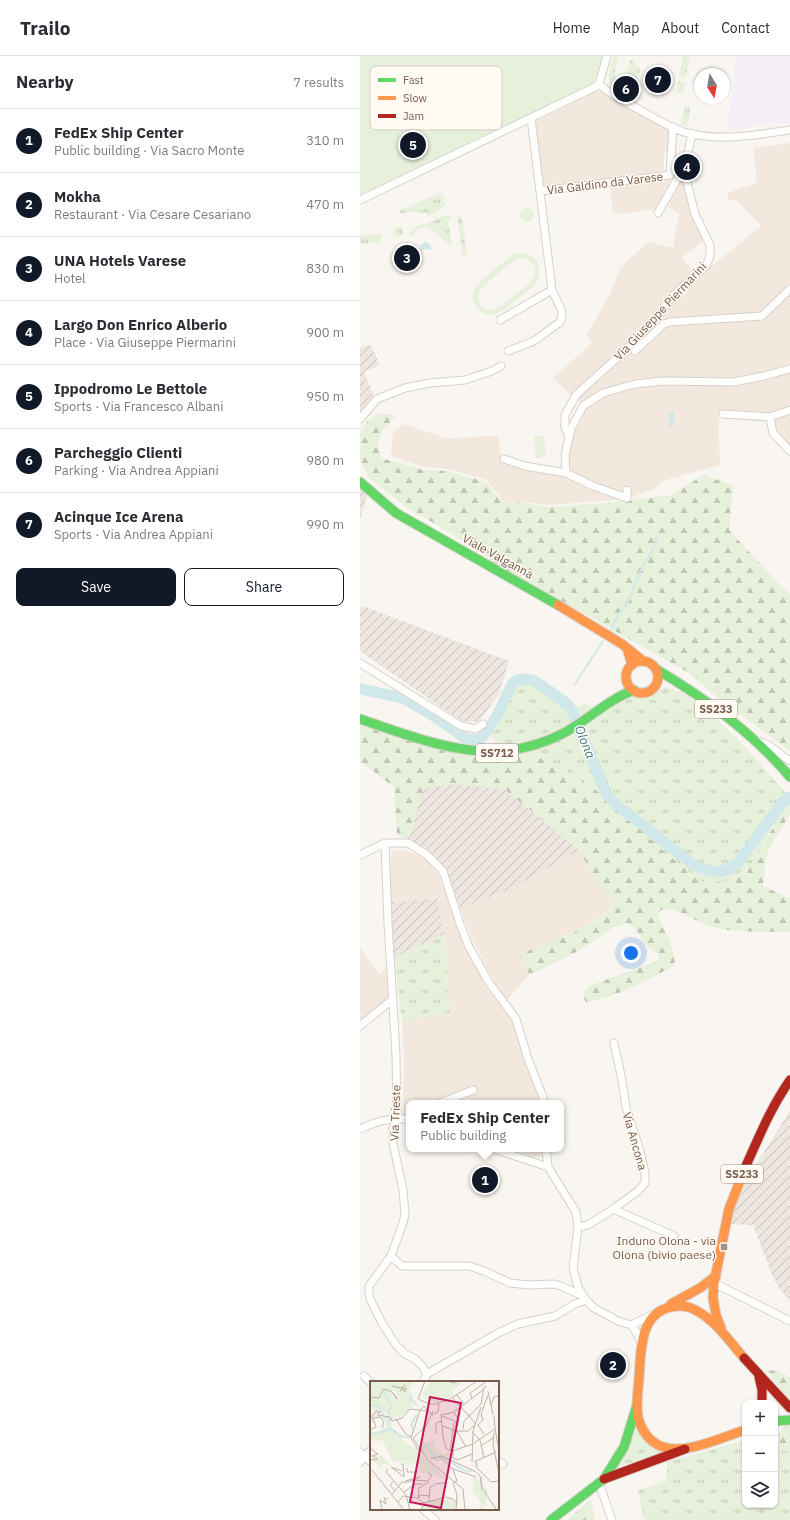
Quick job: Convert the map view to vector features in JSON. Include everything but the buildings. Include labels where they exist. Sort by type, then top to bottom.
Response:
[{"type":"main road","name":"Viale Valganna","points":[[360,482],[396,513],[538,593],[627,648],[643,661]]},
{"type":"main road","points":[[627,648],[632,665]]},
{"type":"main road","points":[[643,661],[652,664],[656,669],[658,676],[657,683],[647,692],[634,690],[627,681],[628,671],[632,665],[643,661]]},
{"type":"main road","name":"SS233","points":[[656,669],[732,720],[756,740],[789,775]]},
{"type":"main road","points":[[657,683],[674,680]]},
{"type":"main road","name":"SS712","points":[[616,696],[627,681]]},
{"type":"main road","name":"SS712","points":[[363,720],[458,748],[485,753],[503,752],[529,748],[554,738],[572,728],[616,696],[634,690]]},
{"type":"main road","name":"SS233","points":[[790,1080],[779,1096],[766,1120],[738,1184],[729,1209],[715,1280],[713,1298],[716,1315],[723,1334],[790,1408]]},
{"type":"main road","points":[[602,1481],[624,1446],[632,1424],[637,1404],[642,1343],[647,1328],[657,1312],[694,1293],[715,1280]]},
{"type":"main road","points":[[665,1307],[677,1305],[694,1308],[710,1320],[723,1334]]},
{"type":"main road","points":[[758,1372],[762,1387],[762,1400]]},
{"type":"main road","points":[[637,1404],[639,1420],[645,1433],[653,1442],[665,1448],[685,1449]]},
{"type":"main road","points":[[778,1421],[790,1420]]},
{"type":"main road","points":[[550,1520],[602,1481],[618,1472],[742,1429]]},
{"type":"street","points":[[360,200],[593,88],[599,84],[607,56]]},
{"type":"street","points":[[599,84],[621,100],[673,127],[692,133],[737,137],[790,130]]},
{"type":"street","name":"Via Galdino da Varese","points":[[508,351],[534,340],[560,322],[563,318],[562,311],[552,290],[531,118]]},
{"type":"street","name":"Via Galdino da Varese","points":[[540,191],[670,175],[673,127]]},
{"type":"street","name":"Via Giuseppe Piermarini","points":[[570,436],[565,428],[565,415],[576,395],[627,349],[661,312],[672,296],[706,266],[710,256],[710,245],[695,214],[684,171],[692,133]]},
{"type":"street","name":"Via Giuseppe Piermarini","points":[[658,213],[679,176],[684,171]]},
{"type":"street","points":[[635,351],[664,324],[670,322],[762,316],[790,289]]},
{"type":"street","points":[[500,320],[552,290]]},
{"type":"street","points":[[360,419],[377,399],[405,388],[430,383],[465,380],[492,371],[501,366]]},
{"type":"street","points":[[566,473],[565,455],[571,429],[583,406],[603,393],[635,384],[663,381],[734,382],[790,369]]},
{"type":"street","points":[[723,414],[770,417],[790,410]]},
{"type":"street","points":[[770,417],[773,432],[790,451]]},
{"type":"street","points":[[504,459],[524,466],[566,473],[593,486],[626,498],[627,490]]},
{"type":"street","points":[[360,662],[461,726],[475,729],[483,724]]},
{"type":"street","points":[[756,740],[770,746],[790,762]]},
{"type":"street","points":[[360,855],[385,843],[408,843],[427,855],[443,871],[469,947],[488,981],[516,1018],[528,1059],[543,1100]]},
{"type":"street","name":"Via Trieste","points":[[385,843],[396,1056],[397,1118],[393,1128],[393,1143],[403,1190],[405,1214],[403,1224],[391,1256],[369,1286],[368,1293],[382,1323],[396,1345],[405,1354],[415,1359],[428,1374]]},
{"type":"street","points":[[360,1026],[393,999]]},
{"type":"street","name":"Via Ancona","points":[[578,1227],[588,1225],[613,1209],[638,1191],[645,1183],[645,1172],[640,1150],[626,1107],[614,1043]]},
{"type":"street","points":[[448,1100],[473,1090]]},
{"type":"street","points":[[360,1129],[372,1124],[397,1118],[406,1120]]},
{"type":"street","points":[[503,1152],[548,1167]]},
{"type":"street","points":[[546,1152],[548,1167],[576,1212],[578,1227],[573,1268],[578,1287],[594,1308],[605,1315],[631,1325],[642,1343]]},
{"type":"street","points":[[613,1209],[674,1236]]},
{"type":"street","points":[[391,1256],[402,1266],[469,1266],[510,1283],[519,1285],[554,1284],[585,1298]]},
{"type":"street","points":[[715,1280],[790,1321]]},
{"type":"street","points":[[424,1381],[428,1374],[485,1340],[518,1324],[555,1316],[585,1298]]},
{"type":"street","points":[[631,1325],[657,1312]]},
{"type":"street","points":[[364,1376],[370,1382]]},
{"type":"street","points":[[362,1457],[370,1451]]},
{"type":"street","points":[[602,1481],[612,1520]]},
{"type":"street","points":[[424,1510],[435,1520]]},
{"type":"shaded area","points":[[736,56],[790,56],[790,124],[766,122],[765,124],[753,123],[752,128],[727,131]]},
{"type":"shaded area","points":[[596,91],[603,91],[673,129],[670,149],[664,152],[664,179],[672,178],[656,209],[613,215],[609,179],[543,188],[534,122]]},
{"type":"shaded area","points":[[790,143],[790,446],[778,432],[772,415],[718,414],[720,465],[662,481],[654,489],[626,499],[550,505],[502,500],[487,480],[448,469],[424,467],[391,456],[393,433],[403,424],[445,438],[498,436],[502,461],[568,474],[568,448],[585,408],[553,378],[592,343],[587,334],[611,292],[621,267],[648,242],[673,248],[679,213],[668,207],[682,177],[703,241],[681,258],[699,277],[761,226],[737,201],[729,200],[727,193],[754,184],[757,181],[754,148]]},
{"type":"shaded area","points":[[371,345],[380,365],[364,372],[374,397],[360,415],[360,348]]},
{"type":"shaded area","points":[[360,489],[367,495],[360,519]]},
{"type":"shaded area","points":[[362,606],[509,661],[499,694],[479,722],[461,721],[360,651],[360,608]]},
{"type":"shaded area","points":[[454,784],[504,789],[579,850],[511,889],[460,908],[445,869],[432,853],[409,839],[423,789]]},
{"type":"shaded area","points":[[398,849],[413,853],[428,860],[440,878],[459,931],[486,987],[506,1012],[517,1029],[525,1065],[539,1094],[539,1100],[406,1100],[406,1116],[403,1115],[404,1058],[402,1022],[450,1013],[445,939],[437,898],[390,903],[389,869],[392,851]]},
{"type":"shaded area","points":[[579,850],[596,880],[614,904],[604,914],[587,926],[566,935],[523,964],[529,975],[506,1001],[475,946],[460,908],[511,889]]},
{"type":"shaded area","points":[[437,898],[444,934],[394,958],[390,903]]},
{"type":"shaded area","points":[[360,948],[379,974],[386,968],[390,999],[360,1022]]},
{"type":"shaded area","points":[[790,1111],[790,1301],[779,1288],[771,1272],[753,1225],[729,1224],[734,1206],[748,1177]]},
{"type":"shaded area","points":[[521,1152],[542,1152],[540,1156],[530,1157]]},
{"type":"green space","points":[[360,56],[605,56],[596,81],[592,85],[502,128],[502,66],[370,66],[370,130],[497,130],[360,195]]},
{"type":"green space","points":[[614,56],[618,56],[615,71],[616,82],[621,90],[633,101],[613,88],[610,84],[609,73]]},
{"type":"green space","points":[[683,56],[690,56],[686,77],[679,76]]},
{"type":"green space","points":[[630,60],[635,61],[634,65],[640,67],[635,91],[631,82],[629,82],[627,73]]},
{"type":"green space","points":[[678,81],[685,83],[683,94],[676,92]]},
{"type":"green space","points":[[685,105],[690,106],[688,126],[681,125]]},
{"type":"green space","points":[[441,192],[443,196],[445,195],[443,202],[447,205],[428,216],[426,212],[400,213],[399,211]]},
{"type":"green space","points":[[524,208],[530,208],[534,212],[534,218],[530,222],[524,222],[520,218],[520,212]]},
{"type":"green space","points":[[446,215],[452,219],[448,220],[452,247],[432,230],[426,228],[421,228],[416,231],[412,237],[408,234],[417,226],[429,223]]},
{"type":"green space","points":[[457,215],[462,218],[467,253],[463,256]]},
{"type":"green space","points":[[396,227],[400,227],[402,228],[402,236],[396,237],[393,234],[393,230]]},
{"type":"green space","points":[[382,233],[380,242],[360,244],[360,236]]},
{"type":"green space","points":[[522,253],[527,254],[535,260],[538,263],[540,272],[539,277],[534,285],[518,299],[498,313],[489,315],[477,308],[473,300],[474,290],[482,280],[513,255]],"holes":[[[518,258],[526,259],[534,266],[535,273],[531,282],[498,308],[487,310],[482,307],[478,300],[479,290],[512,262]]]},
{"type":"green space","points":[[379,414],[396,415],[383,430],[377,445],[381,458],[424,470],[448,471],[486,482],[500,500],[550,507],[606,503],[672,495],[703,475],[733,485],[729,530],[790,594],[790,751],[712,693],[689,673],[497,564],[444,529],[406,507],[368,477],[360,459],[360,433],[368,420]]},
{"type":"green space","points":[[544,436],[546,457],[536,458],[534,437]]},
{"type":"green space","points":[[523,674],[546,682],[575,706],[586,704],[604,711],[628,695],[646,698],[665,687],[681,692],[707,710],[746,748],[790,798],[789,804],[777,819],[756,858],[741,873],[732,879],[718,883],[705,883],[700,881],[661,849],[605,797],[562,768],[497,742],[482,728],[492,716],[507,689]]},
{"type":"green space","points":[[360,725],[460,755],[498,758],[527,753],[545,760],[562,768],[597,791],[619,809],[661,849],[696,878],[705,883],[732,880],[747,870],[764,845],[779,816],[790,802],[790,814],[770,846],[765,863],[763,886],[790,899],[790,932],[750,932],[719,929],[703,924],[687,915],[669,909],[663,909],[659,912],[658,916],[673,949],[675,962],[673,967],[606,998],[586,1002],[583,998],[585,991],[589,986],[652,963],[659,959],[659,955],[644,943],[634,927],[626,923],[613,928],[578,951],[529,975],[520,954],[584,928],[607,913],[614,905],[596,880],[579,850],[504,789],[454,784],[423,789],[409,839],[397,835],[394,787],[360,761]]},
{"type":"green space","points":[[444,934],[450,1013],[402,1022],[394,958]]},
{"type":"green space","points":[[767,1370],[778,1371],[790,1377],[790,1403]]},
{"type":"green space","points":[[790,1417],[790,1452],[778,1450],[778,1433],[782,1431]]},
{"type":"green space","points":[[636,1426],[663,1452],[616,1467]]},
{"type":"green space","points":[[742,1441],[742,1508],[778,1508],[778,1449],[790,1452],[790,1520],[644,1520],[638,1490],[667,1481],[667,1462]]},
{"type":"green space","points":[[591,1499],[595,1520],[567,1520]]},
{"type":"water","points":[[425,242],[430,244],[432,250],[425,249],[421,251],[420,246]]},
{"type":"water","points":[[669,412],[674,412],[674,426],[669,427]]},
{"type":"waterway","points":[[611,629],[618,615],[627,604],[657,537]]},
{"type":"waterway","points":[[575,684],[603,641]]},
{"type":"waterway","name":"Olona","points":[[360,689],[403,698],[432,715],[465,738],[473,740],[480,739],[484,735],[497,716],[512,684],[517,680],[532,680],[569,706],[607,795],[613,802],[695,866],[706,870],[722,871],[727,870],[737,864],[782,803],[790,797]]},
{"type":"traffic: fast","points":[[360,482],[396,513],[558,605]]},
{"type":"traffic: fast","points":[[656,669],[693,692],[728,717],[760,745],[790,777]]},
{"type":"traffic: fast","points":[[360,719],[411,736],[460,749],[485,751],[510,750],[536,745],[562,734],[615,699],[634,690]]},
{"type":"traffic: fast","points":[[551,1520],[604,1479],[624,1447],[636,1408]]},
{"type":"traffic: fast","points":[[778,1421],[790,1420]]},
{"type":"traffic: slow","points":[[558,605],[622,644],[643,661]]},
{"type":"traffic: slow","points":[[627,648],[632,665]]},
{"type":"traffic: slow","points":[[642,661],[651,664],[655,668],[658,677],[655,686],[651,690],[642,693],[633,690],[629,686],[626,677],[629,668],[633,664],[642,661]]},
{"type":"traffic: slow","points":[[721,1328],[716,1315],[713,1298],[714,1283],[729,1209],[745,1168]]},
{"type":"traffic: slow","points":[[671,1304],[700,1288],[716,1276]]},
{"type":"traffic: slow","points":[[742,1431],[693,1447],[672,1449],[663,1447],[651,1440],[643,1429],[639,1421],[637,1405],[640,1357],[644,1335],[647,1326],[653,1317],[661,1311],[671,1307],[681,1306],[697,1311],[717,1326],[744,1358]]},
{"type":"traffic: jam","points":[[745,1168],[771,1112],[790,1080]]},
{"type":"traffic: jam","points":[[744,1358],[790,1408]]},
{"type":"traffic: jam","points":[[759,1377],[762,1390],[762,1400]]},
{"type":"traffic: jam","points":[[604,1479],[685,1449]]},
{"type":"place","name":"Acinque Ice Arena","points":[[658,80]]},
{"type":"place","name":"Parcheggio Clienti","points":[[626,89]]},
{"type":"place","name":"Ippodromo Le Bettole","points":[[413,145]]},
{"type":"place","name":"Largo Don Enrico Alberio","points":[[687,167]]},
{"type":"place","name":"UNA Hotels Varese","points":[[407,258]]},
{"type":"place","name":"FedEx Ship Center","points":[[485,1180]]},
{"type":"place","name":"Induno Olona - via Olona (bivio paese)","points":[[724,1247]]},
{"type":"place","name":"Mokha","points":[[613,1365]]}]
